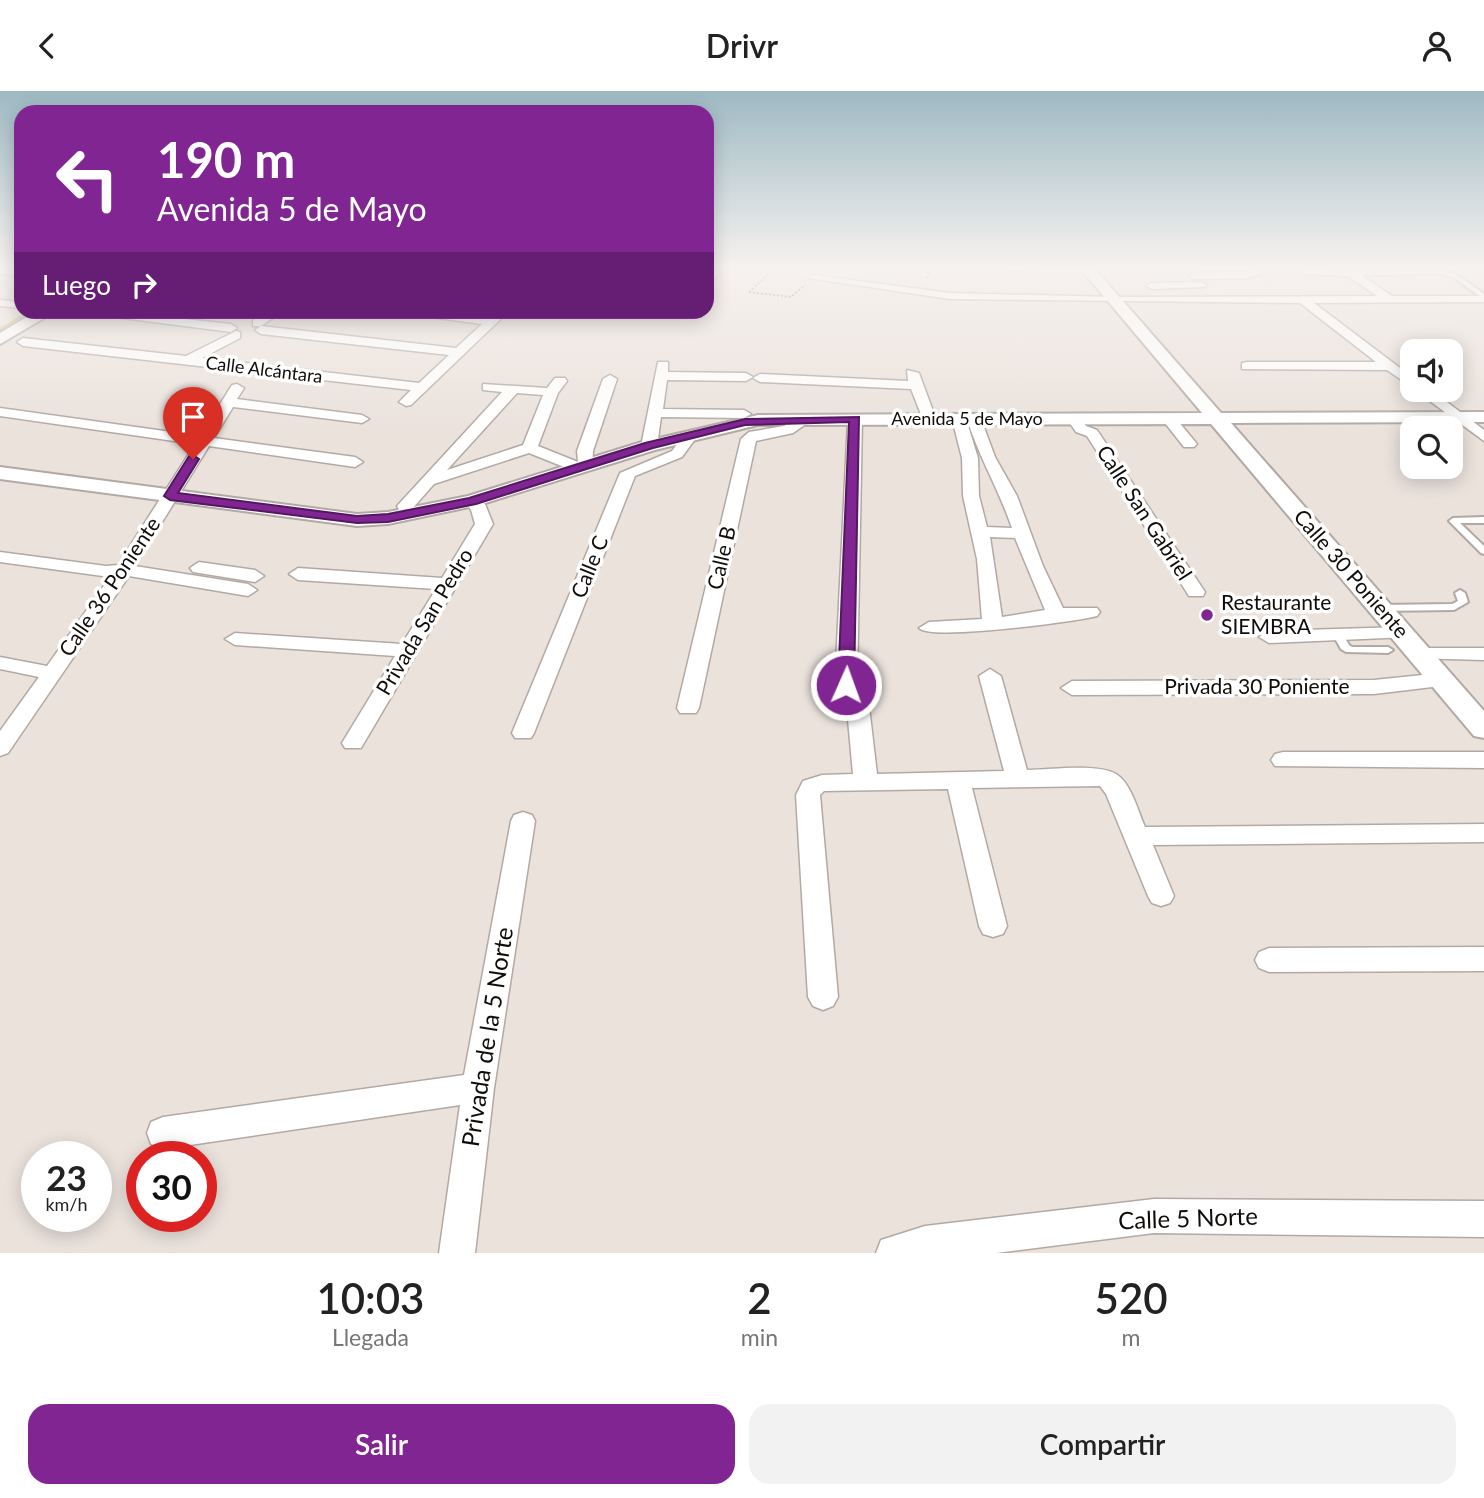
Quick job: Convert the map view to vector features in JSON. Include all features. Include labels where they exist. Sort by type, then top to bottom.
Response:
[{"type":"street","points":[[0,339],[29,322]]},
{"type":"street","points":[[163,322],[233,331],[259,327],[459,352]]},
{"type":"street","points":[[259,327],[265,322]]},
{"type":"street","points":[[406,402],[492,322]]},
{"type":"street","points":[[1134,322],[1218,419]]},
{"type":"street","points":[[1332,322],[1400,374]]},
{"type":"street","points":[[189,360],[233,331]]},
{"type":"street","name":"Calle Alcántara","points":[[23,342],[422,387]]},
{"type":"street","points":[[1247,366],[1389,366]]},
{"type":"street","points":[[649,446],[662,370],[753,377],[914,379],[929,419]]},
{"type":"street","points":[[428,481],[527,450],[583,467],[585,451],[610,379]]},
{"type":"street","points":[[488,387],[555,387],[527,450]]},
{"type":"street","points":[[405,506],[513,389]]},
{"type":"street","name":"Calle 36 Poniente","points":[[0,748],[128,564],[233,395],[362,419]]},
{"type":"street","points":[[1438,402],[1457,416]]},
{"type":"street","points":[[0,412],[355,462]]},
{"type":"street","points":[[655,413],[744,414]]},
{"type":"street","name":"Avenida 5 de Mayo","points":[[0,473],[357,520],[433,511],[649,446],[758,420],[967,419],[1085,424],[1168,418],[1400,417]]},
{"type":"street","name":"Avenida 5 de Mayo","points":[[1463,417],[1484,417]]},
{"type":"street","points":[[1168,418],[1189,444]]},
{"type":"street","name":"Calle B","points":[[688,708],[749,439],[754,435],[779,431],[807,419]]},
{"type":"street","points":[[855,419],[851,692],[866,782]]},
{"type":"street","points":[[967,419],[971,496],[993,626]]},
{"type":"street","points":[[967,419],[1009,495],[1056,614]]},
{"type":"street","name":"Calle 30 Poniente","points":[[1218,419],[1379,607],[1403,646],[1442,680],[1484,729]]},
{"type":"street","points":[[1463,421],[1484,437]]},
{"type":"street","name":"Calle San Gabriel","points":[[1085,424],[1196,592]]},
{"type":"street","name":"Calle C","points":[[523,733],[628,473],[677,454],[691,435]]},
{"type":"street","points":[[527,450],[561,474]]},
{"type":"street","name":"Privada San Pedro","points":[[353,743],[484,523],[479,508],[472,501]]},
{"type":"street","points":[[979,532],[1022,533]]},
{"type":"street","points":[[0,558],[106,572],[128,564],[252,583]]},
{"type":"street","points":[[298,574],[448,584]]},
{"type":"street","points":[[929,628],[993,626],[1056,614],[1090,612]]},
{"type":"street","points":[[1269,637],[1338,635],[1484,655]]},
{"type":"street","points":[[235,639],[408,652]]},
{"type":"street","points":[[0,663],[52,673]]},
{"type":"street","points":[[990,676],[1018,779]]},
{"type":"street","name":"Privada 30 Poniente","points":[[1072,688],[1374,687],[1442,680]]},
{"type":"street","points":[[1283,760],[1484,760]]},
{"type":"street","points":[[823,997],[808,795],[811,787],[822,783],[1099,777],[1117,790],[1161,896]]},
{"type":"street","points":[[958,780],[993,926]]},
{"type":"street","name":"Privada de la 5 Norte","points":[[457,1253],[478,1088],[523,821]]},
{"type":"street","points":[[1136,836],[1484,833]]},
{"type":"street","points":[[1269,960],[1484,959]]},
{"type":"street","points":[[163,1133],[478,1088]]},
{"type":"street","name":"Calle 5 Norte","points":[[894,1253],[925,1244],[1154,1216],[1484,1219]]},
{"type":"lane","points":[[1484,520],[1453,521],[1484,551]]},
{"type":"lane","points":[[1379,607],[1454,607],[1463,602],[1460,593]]},
{"type":"waterway","points":[[0,330],[12,322]]},
{"type":"place","name":"Restaurante SIEMBRA","points":[[1207,615]]},
{"type":"route","points":[[193,459],[170,496],[357,520],[433,511],[649,446],[745,422],[770,419],[855,419],[846,685]]}]
